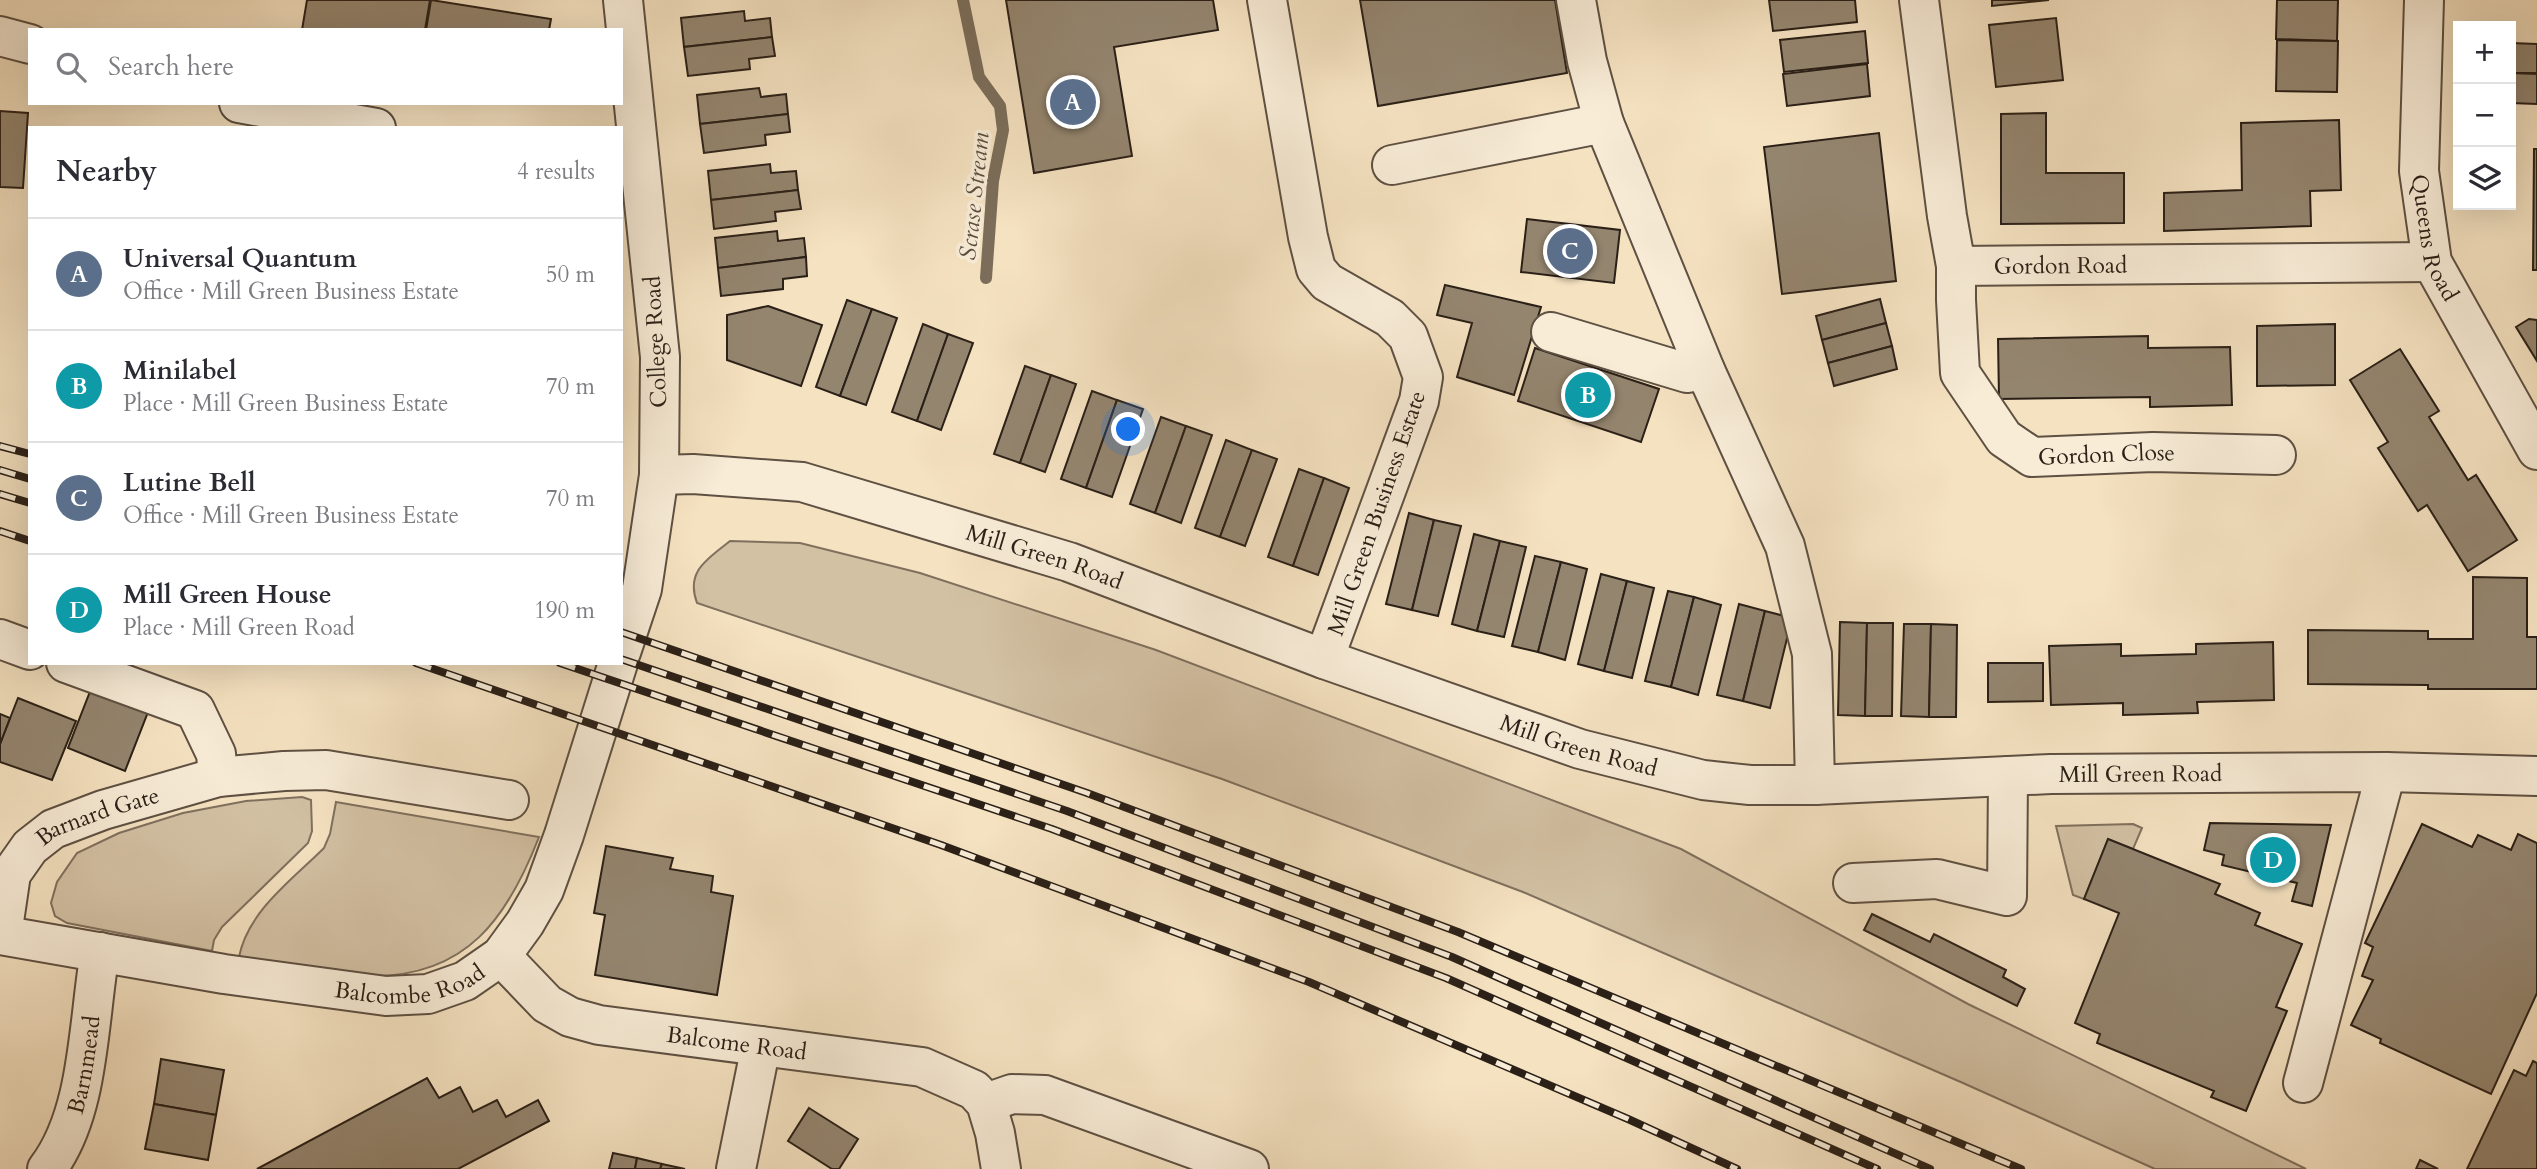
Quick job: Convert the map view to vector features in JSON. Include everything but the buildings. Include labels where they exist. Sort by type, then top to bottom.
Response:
[{"type":"street","name":"College Road","points":[[623,0],[631,166],[660,356],[659,475]]},
{"type":"street","name":"Mill Green Business Estate","points":[[1267,0],[1308,237],[1316,269],[1327,282],[1390,318],[1408,336],[1423,377],[1419,401],[1324,660]]},
{"type":"street","points":[[1576,0],[1587,61],[1604,123],[1705,370],[1785,546],[1812,654],[1815,785]]},
{"type":"street","points":[[1919,0],[1956,266]]},
{"type":"street","name":"Queens Road","points":[[2424,0],[2419,170],[2432,262],[2537,450]]},
{"type":"street","points":[[0,36],[28,43]]},
{"type":"street","points":[[250,105],[365,126]]},
{"type":"street","points":[[1392,165],[1604,123]]},
{"type":"street","name":"Gordon Road","points":[[1956,266],[2432,262]]},
{"type":"street","name":"Gordon Close","points":[[1956,266],[1960,373],[2004,438],[2032,457],[2153,453],[2276,455]]},
{"type":"street","points":[[1551,332],[1688,373],[1705,370]]},
{"type":"street","name":"Mill Green Road","points":[[659,475],[693,474],[802,482],[1069,562],[1324,660],[1592,752],[1703,780],[1750,785],[1815,785],[2008,776],[2386,772],[2537,776]]},
{"type":"street","points":[[623,646],[642,589],[659,475]]},
{"type":"street","points":[[0,639],[28,649]]},
{"type":"street","points":[[71,665],[195,710],[216,754],[218,777]]},
{"type":"street","name":"Balcombe Road","points":[[1,935],[224,974],[386,996],[428,994],[465,981],[501,956],[544,890],[617,665]]},
{"type":"street","name":"Barnard Gate","points":[[1,935],[11,874],[30,847],[53,829],[103,810],[218,777],[284,771],[326,771],[509,800]]},
{"type":"street","points":[[2303,1083],[2386,772]]},
{"type":"street","points":[[1853,883],[1937,878],[2007,896],[2008,776]]},
{"type":"street","name":"Barnmead","points":[[47,1169],[72,1126],[81,1087],[100,952]]},
{"type":"street","name":"Balcome Road","points":[[501,956],[547,1004],[570,1017],[599,1025],[922,1067],[974,1090],[986,1103]]},
{"type":"street","points":[[736,1169],[761,1046]]},
{"type":"street","points":[[1001,1169],[995,1133],[986,1103],[1012,1094],[1045,1095],[1249,1169]]},
{"type":"shaded area","points":[[730,541],[800,543],[920,573],[1156,650],[1681,849],[1968,1004],[2306,1169],[2155,1169],[1523,892],[1222,779],[697,603],[694,592],[696,574],[707,560]]},
{"type":"shaded area","points":[[302,797],[311,800],[312,831],[308,843],[222,927],[214,940],[212,951],[67,923],[55,916],[51,903],[57,882],[77,853],[119,833],[183,813],[246,801]]},
{"type":"shaded area","points":[[336,802],[539,837],[513,893],[498,916],[479,937],[458,954],[433,966],[405,974],[366,976],[239,957],[244,940],[261,911],[285,884],[324,848],[330,834]]},
{"type":"shaded area","points":[[2133,824],[2142,828],[2133,849],[2108,839],[2084,899],[2073,895],[2056,826]]},
{"type":"waterway","name":"Scrase Stream","points":[[963,0],[979,77],[1000,106],[1003,130],[993,181],[986,278]]},
{"type":"railway","points":[[0,446],[28,453]]},
{"type":"railway","points":[[0,470],[28,478]]},
{"type":"railway","points":[[0,494],[28,502]]},
{"type":"railway","points":[[0,531],[28,540]]},
{"type":"railway","points":[[623,633],[1087,793],[1458,932],[2021,1169]]},
{"type":"railway","points":[[623,660],[1067,811],[1452,957],[1930,1169]]},
{"type":"railway","points":[[422,665],[941,845],[1309,982],[1628,1119],[1737,1169]]},
{"type":"railway","points":[[566,665],[1052,829],[1446,978],[1877,1169]]},
{"type":"place","name":"Universal Quantum","points":[[1073,102]]},
{"type":"place","name":"Lutine Bell","points":[[1570,251]]},
{"type":"place","name":"Minilabel","points":[[1588,395]]},
{"type":"place","name":"Mill Green House","points":[[2273,860]]}]
